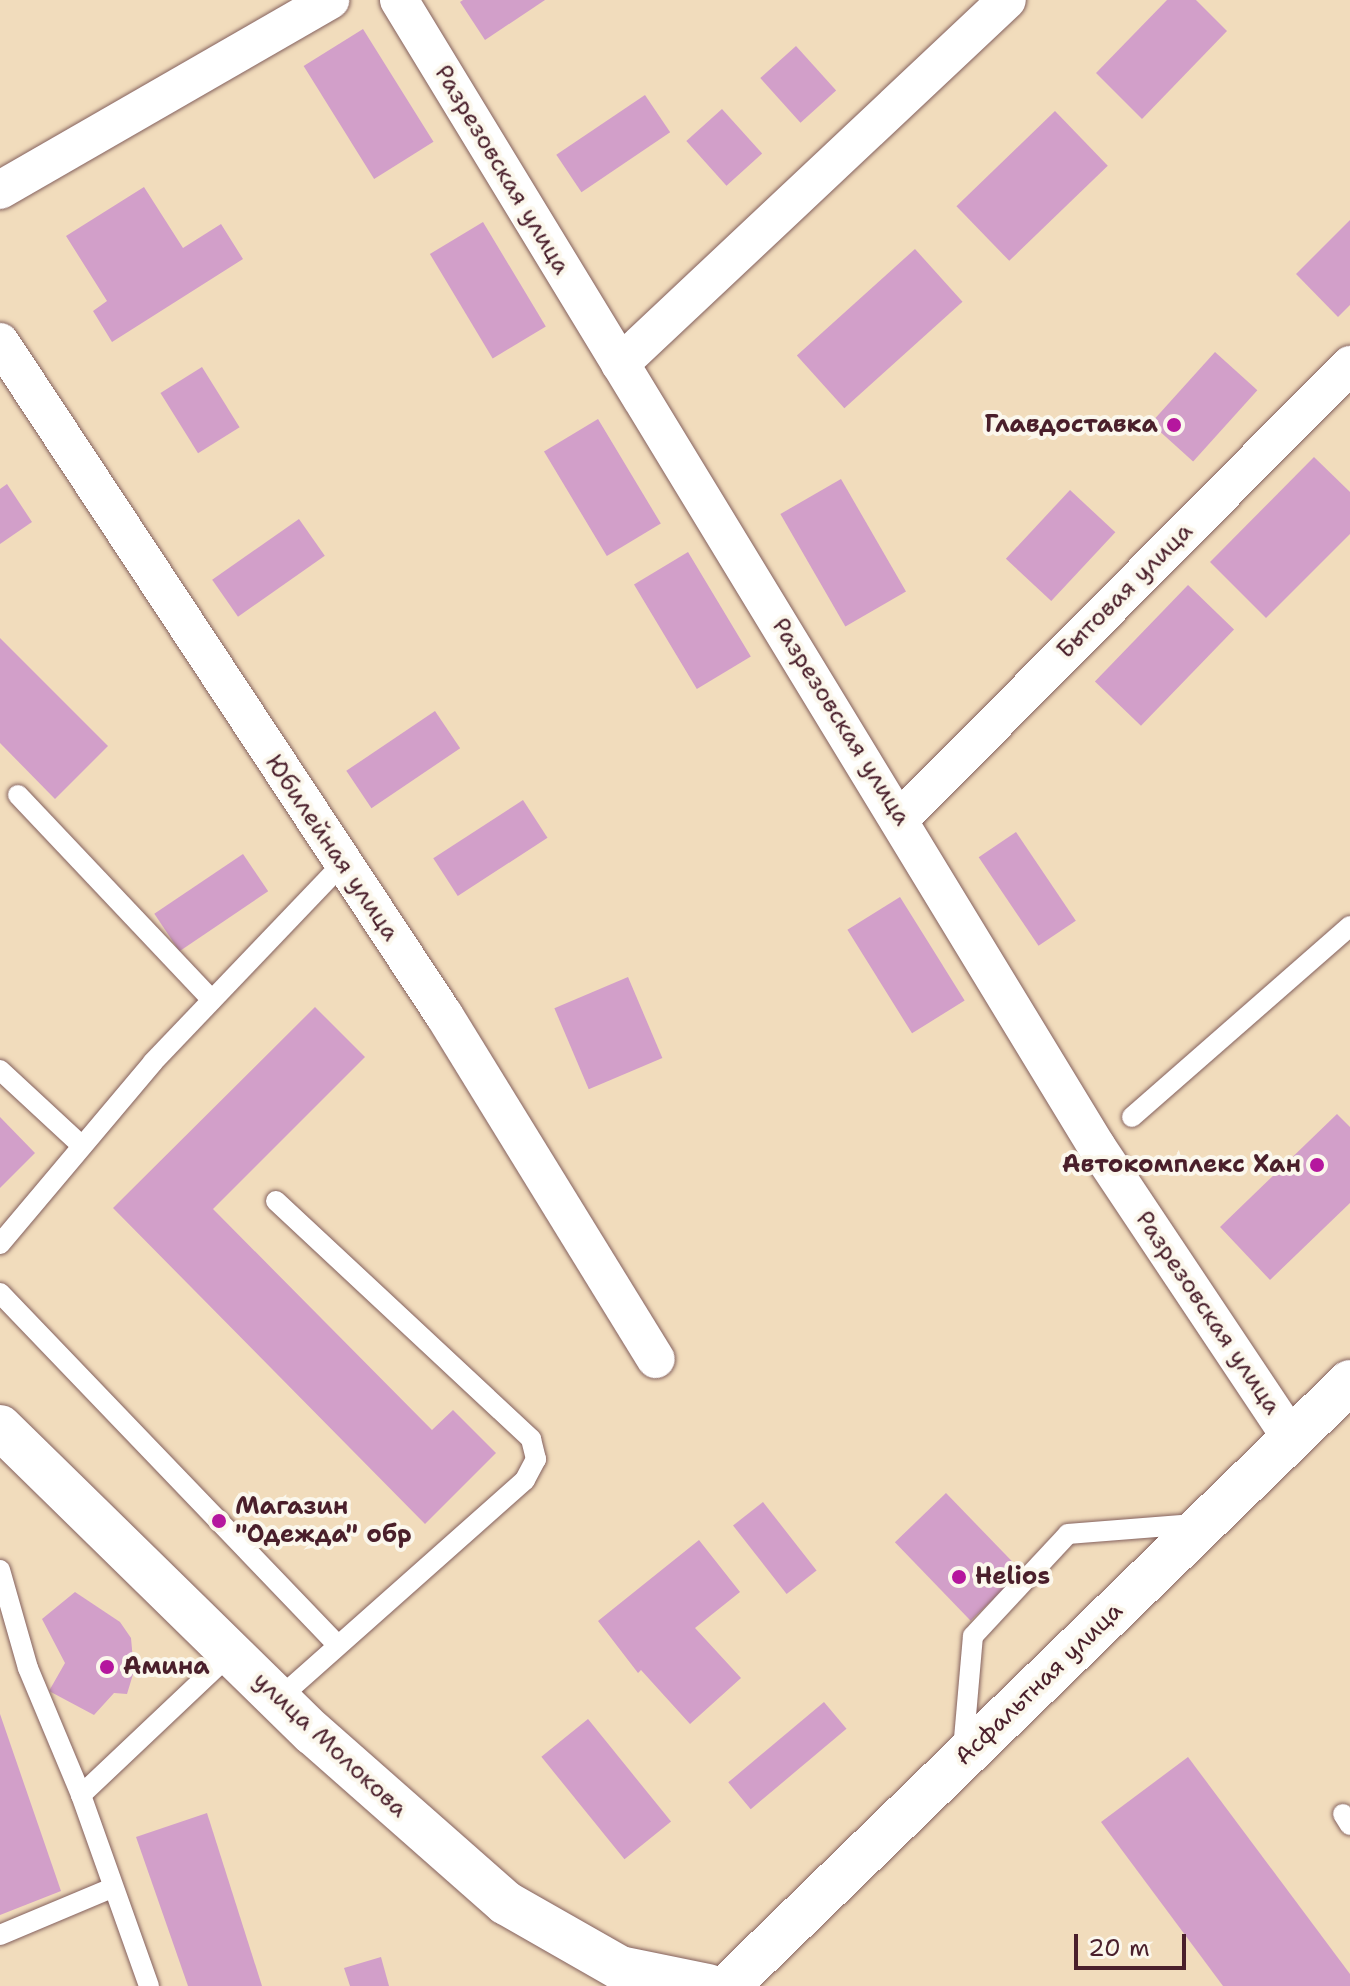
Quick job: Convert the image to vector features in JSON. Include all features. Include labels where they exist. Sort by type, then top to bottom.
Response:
[{"type":"street","points":[[0,190],[330,0]]},
{"type":"street","name":"Разрезовская улица","points":[[399,0],[901,818],[1097,1147],[1291,1438]]},
{"type":"street","points":[[620,364],[1007,0]]},
{"type":"street","name":"Юбилейная улица","points":[[0,342],[444,1015],[656,1359]]},
{"type":"street","name":"Бытовая улица","points":[[901,818],[1350,365]]},
{"type":"street","name":"Асфальтная улица","points":[[728,1986],[1350,1382]]},
{"type":"street","name":"улица Молокова","points":[[0,1427],[278,1699],[506,1903],[620,1968],[708,1986]]},
{"type":"lane","points":[[18,795],[212,1000]]},
{"type":"lane","points":[[0,1244],[81,1145],[212,1000],[342,864]]},
{"type":"lane","points":[[1132,1117],[1350,926]]},
{"type":"lane","points":[[0,1070],[81,1145]]},
{"type":"lane","points":[[276,1201],[531,1439],[536,1459],[525,1480],[278,1699]]},
{"type":"lane","points":[[0,1293],[337,1644]]},
{"type":"lane","points":[[962,1760],[973,1636],[1068,1534],[1202,1524]]},
{"type":"lane","points":[[0,1570],[28,1668],[81,1795],[149,1986]]},
{"type":"lane","points":[[81,1795],[231,1653]]},
{"type":"lane","points":[[0,1935],[112,1888]]},
{"type":"building","points":[[545,0],[485,40],[460,2]]},
{"type":"building","points":[[1167,0],[1196,0],[1227,31],[1142,119],[1096,73]]},
{"type":"building","points":[[363,29],[433,142],[374,179],[304,66]]},
{"type":"building","points":[[796,46],[836,91],[800,123],[760,78]]},
{"type":"building","points":[[645,95],[670,132],[581,192],[556,155]]},
{"type":"building","points":[[722,109],[762,154],[726,186],[686,141]]},
{"type":"building","points":[[1055,111],[1108,166],[1009,261],[956,206]]},
{"type":"building","points":[[144,187],[183,248],[221,224],[243,259],[112,342],[93,311],[107,301],[66,236]]},
{"type":"building","points":[[1350,220],[1350,305],[1338,317],[1296,274]]},
{"type":"building","points":[[483,222],[546,327],[493,359],[430,254]]},
{"type":"building","points":[[915,249],[963,302],[844,408],[797,355]]},
{"type":"building","points":[[1215,352],[1257,390],[1193,461],[1151,423]]},
{"type":"building","points":[[202,367],[240,427],[198,453],[160,393]]},
{"type":"building","points":[[598,419],[661,524],[607,556],[544,451]]},
{"type":"building","points":[[1314,457],[1350,492],[1350,534],[1266,618],[1210,562]]},
{"type":"building","points":[[841,479],[906,592],[845,627],[780,514]]},
{"type":"building","points":[[7,484],[32,522],[0,544],[0,489]]},
{"type":"building","points":[[1070,490],[1115,532],[1051,601],[1006,559]]},
{"type":"building","points":[[299,519],[325,556],[238,617],[212,580]]},
{"type":"building","points":[[688,552],[751,657],[697,689],[634,584]]},
{"type":"building","points":[[1188,585],[1234,629],[1141,726],[1095,681]]},
{"type":"building","points":[[0,638],[108,746],[55,799],[0,743]]},
{"type":"building","points":[[435,711],[460,748],[371,808],[346,771]]},
{"type":"building","points":[[523,800],[548,838],[458,896],[433,858]]},
{"type":"building","points":[[1016,832],[1076,921],[1039,946],[979,857]]},
{"type":"building","points":[[243,854],[268,891],[179,951],[154,914]]},
{"type":"building","points":[[900,897],[965,1000],[912,1033],[847,930]]},
{"type":"building","points":[[628,977],[662,1058],[589,1089],[554,1008]]},
{"type":"building","points":[[315,1007],[365,1057],[213,1209],[432,1430],[453,1410],[496,1453],[425,1524],[113,1208]]},
{"type":"building","name":"Автокомплекс Хан","points":[[1337,1114],[1350,1127],[1350,1203],[1270,1280],[1220,1227]]},
{"type":"building","points":[[0,1117],[35,1153],[0,1188]]},
{"type":"building","points":[[946,1493],[1022,1571],[971,1621],[895,1542]]},
{"type":"building","points":[[763,1502],[817,1571],[787,1594],[733,1525]]},
{"type":"building","points":[[699,1540],[740,1592],[695,1628],[741,1678],[690,1724],[641,1670],[638,1673],[598,1621]]},
{"type":"building","points":[[75,1592],[120,1622],[131,1638],[134,1671],[127,1694],[114,1693],[94,1715],[49,1691],[65,1663],[42,1619]]},
{"type":"building","points":[[824,1702],[846,1729],[751,1809],[728,1782]]},
{"type":"building","points":[[0,1714],[61,1891],[0,1915]]},
{"type":"building","points":[[588,1719],[671,1822],[624,1859],[541,1757]]},
{"type":"building","points":[[1188,1757],[1350,1974],[1350,1986],[1223,1986],[1101,1822]]},
{"type":"building","points":[[207,1813],[262,1986],[188,1986],[136,1837]]},
{"type":"building","points":[[381,1957],[389,1986],[350,1986],[344,1968]]},
{"type":"place","name":"Главдоставка","points":[[1174,425]]},
{"type":"place","name":"Автокомплекс Хан","points":[[1317,1165]]},
{"type":"place","name":"Магазин \"Одежда\" обр","points":[[219,1521]]},
{"type":"place","name":"Helios","points":[[959,1577]]},
{"type":"place","name":"Амина","points":[[107,1667]]}]
